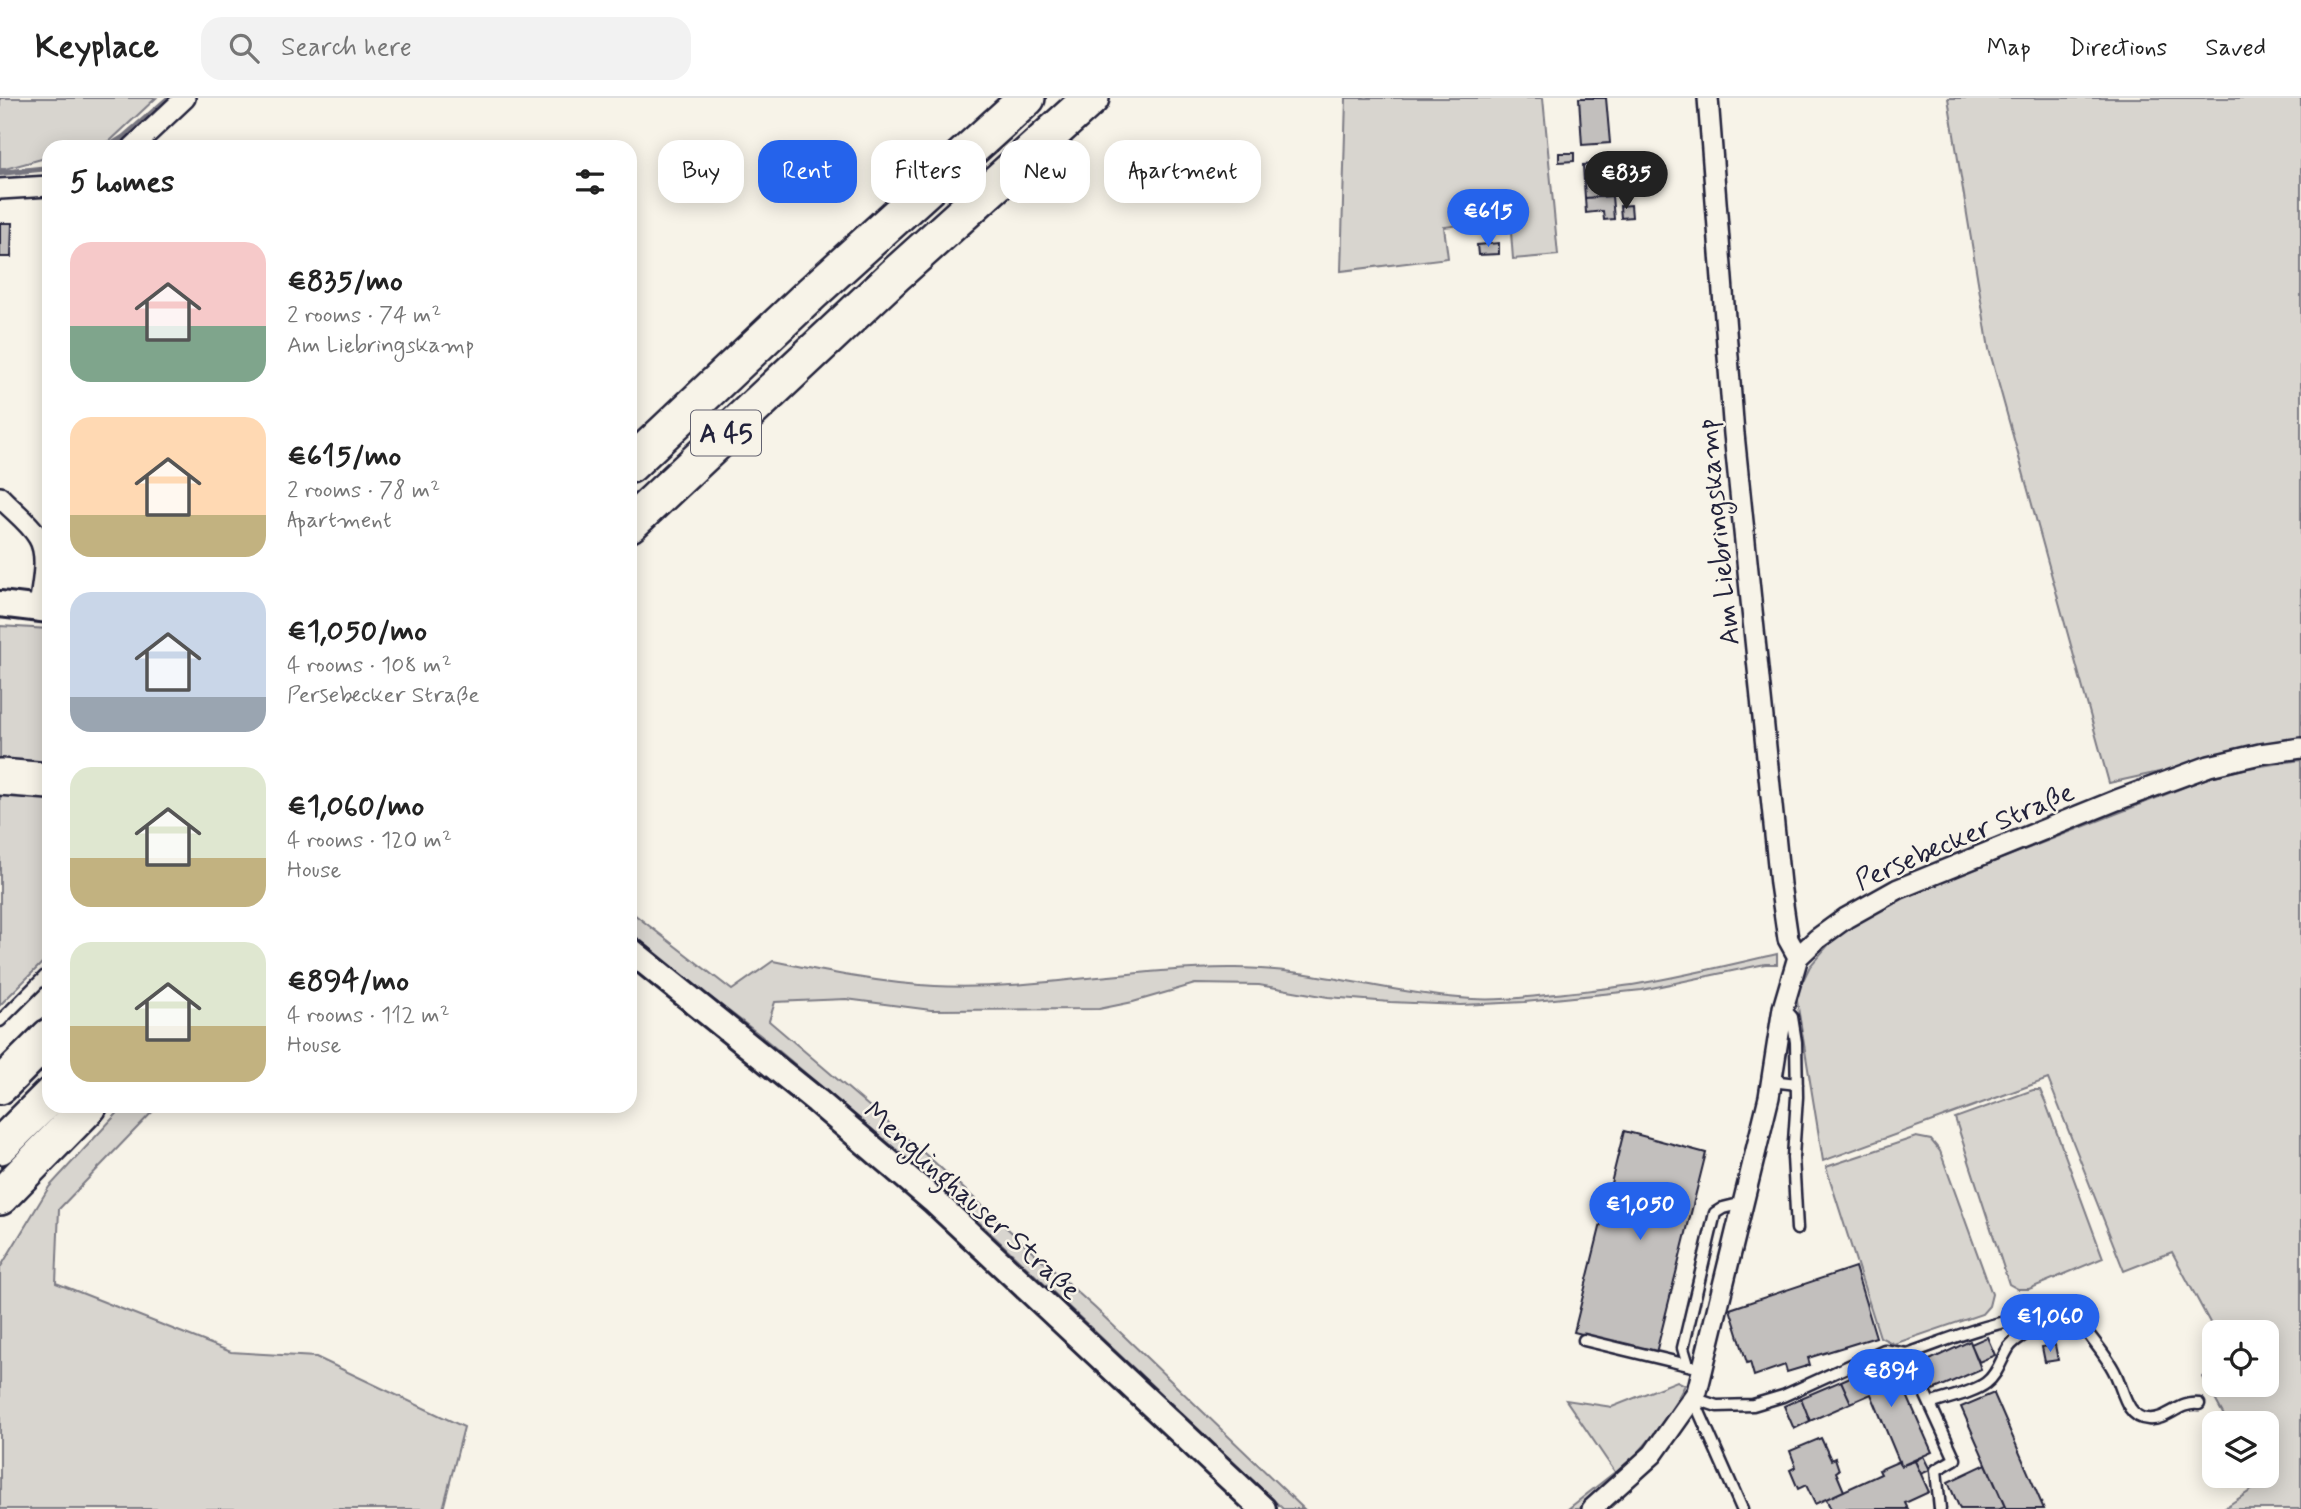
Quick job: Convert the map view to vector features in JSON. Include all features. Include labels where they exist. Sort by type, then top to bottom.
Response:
[{"type":"highway","name":"A 45","points":[[637,457],[812,293],[1027,98]]},
{"type":"highway","name":"A 45","points":[[637,517],[895,275],[1091,98]]},
{"type":"highway","points":[[0,777],[42,780]]},
{"type":"highway","points":[[0,1086],[42,1044]]},
{"type":"highway","points":[[0,1146],[42,1104]]},
{"type":"highway","points":[[0,1197],[82,1113]]},
{"type":"street","points":[[140,140],[185,98]]},
{"type":"street","name":"Am Liebringskamp","points":[[1708,98],[1734,434],[1780,884],[1787,939],[1798,957]]},
{"type":"street","points":[[0,189],[42,186]]},
{"type":"street","points":[[0,497],[38,537],[42,547]]},
{"type":"street","points":[[0,604],[42,609]]},
{"type":"street","name":"Persebecker Straße","points":[[1798,957],[1846,918],[1898,888],[2209,766],[2301,748]]},
{"type":"street","name":"Menglinghauser Straße","points":[[637,956],[806,1092],[933,1200],[1263,1509]]},
{"type":"street","points":[[1592,1509],[1653,1454],[1698,1392],[1696,1367],[1744,1203],[1771,1081],[1783,1008],[1798,957]]},
{"type":"lane","points":[[0,1021],[42,979]]},
{"type":"lane","points":[[1783,1008],[1792,1017],[1796,1042],[1793,1157],[1797,1229]]},
{"type":"lane","points":[[1771,1081],[1797,1084]]},
{"type":"lane","points":[[1693,1398],[1717,1406],[1753,1405],[1783,1396],[1884,1350],[1907,1354],[2010,1320],[2045,1317],[2075,1319],[2081,1324],[2116,1373],[2122,1394],[2136,1414],[2148,1420],[2165,1415],[2189,1402],[2199,1404]]},
{"type":"lane","points":[[1930,1404],[1985,1385],[1995,1374],[2011,1345],[2024,1335],[2063,1319]]},
{"type":"lane","points":[[1584,1340],[1696,1367]]},
{"type":"lane","points":[[1907,1354],[1955,1459],[1936,1470],[1940,1509]]},
{"type":"lane","points":[[1693,1398],[1742,1509]]},
{"type":"shaded area","points":[[0,98],[156,98],[111,140],[42,140],[42,159],[0,169]]},
{"type":"shaded area","points":[[1346,98],[1543,98],[1558,255],[1513,259],[1510,219],[1444,227],[1448,258],[1341,271]]},
{"type":"shaded area","points":[[1948,98],[2301,98],[2301,739],[2253,745],[2182,767],[2109,783],[1989,349]]},
{"type":"shaded area","points":[[0,626],[42,629],[42,767],[0,764]]},
{"type":"shaded area","points":[[2301,760],[2301,1509],[2223,1509],[2254,1488],[2279,1488],[2279,1411],[2221,1411],[2214,1397],[2279,1397],[2279,1320],[2209,1320],[2172,1252],[2124,1271],[2048,1079],[1823,1161],[1796,995],[1810,966],[1836,936],[1891,902],[2210,777]]},
{"type":"shaded area","points":[[0,793],[42,794],[42,963],[0,1005]]},
{"type":"shaded area","points":[[637,916],[732,990],[773,961],[894,982],[972,987],[1160,971],[1263,969],[1431,995],[1499,999],[1633,985],[1777,954],[1777,964],[1765,964],[1642,990],[1525,1002],[1461,1005],[1390,1002],[1328,997],[1259,985],[1195,984],[1099,1009],[931,1010],[846,999],[775,1002],[769,1021],[932,1160],[1096,1309],[1304,1509],[1283,1509],[948,1193],[760,1035],[637,941]]},
{"type":"shaded area","points":[[2033,1090],[2040,1090],[2045,1101],[2103,1258],[2029,1289],[2018,1289],[2009,1284],[1955,1118]]},
{"type":"shaded area","points":[[118,1113],[151,1113],[59,1209],[56,1283],[231,1352],[316,1357],[464,1427],[443,1509],[0,1509],[0,1268],[49,1187]]},
{"type":"shaded area","points":[[1916,1137],[1931,1140],[1940,1151],[1992,1294],[1989,1306],[1982,1314],[1894,1344],[1880,1337],[1826,1167]]},
{"type":"shaded area","points":[[1677,1381],[1685,1385],[1652,1437],[1610,1482],[1579,1509],[1568,1509],[1615,1472],[1566,1400],[1612,1407]]},
{"type":"building","points":[[1579,98],[1606,98],[1610,143],[1582,145]]},
{"type":"building","points":[[1559,153],[1574,153],[1574,161],[1559,162]]},
{"type":"building","points":[[1610,163],[1612,196],[1585,198],[1583,165]]},
{"type":"building","points":[[1612,196],[1614,219],[1604,220],[1603,211],[1586,213],[1585,198]]},
{"type":"building","points":[[1631,205],[1632,217],[1621,218],[1620,206]]},
{"type":"building","points":[[0,223],[12,223],[11,257],[0,257]]},
{"type":"building","points":[[1499,243],[1499,254],[1478,255],[1477,245]]},
{"type":"building","points":[[1624,1131],[1706,1153],[1656,1353],[1574,1332]]},
{"type":"building","points":[[1855,1267],[1876,1337],[1808,1358],[1810,1365],[1787,1372],[1785,1365],[1754,1376],[1750,1362],[1747,1363],[1730,1309]]},
{"type":"building","points":[[1987,1337],[1995,1355],[1979,1362],[1971,1344]]},
{"type":"building","points":[[1970,1341],[1981,1369],[1933,1390],[1921,1364]]},
{"type":"building","points":[[2055,1345],[2058,1360],[2045,1362],[2042,1347]]},
{"type":"building","points":[[1891,1359],[1932,1452],[1901,1466],[1871,1394],[1851,1403],[1841,1381]]},
{"type":"building","points":[[1841,1381],[1851,1403],[1810,1421],[1801,1398]]},
{"type":"building","points":[[1994,1393],[2044,1509],[2006,1509],[1961,1407]]},
{"type":"building","points":[[1801,1398],[1810,1421],[1794,1429],[1784,1406]]},
{"type":"building","points":[[1821,1438],[1831,1460],[1835,1458],[1839,1470],[1836,1472],[1844,1491],[1815,1504],[1806,1485],[1798,1489],[1790,1470],[1796,1467],[1790,1451]]},
{"type":"building","points":[[1923,1456],[1930,1470],[1921,1474],[1915,1461]]},
{"type":"building","points":[[1900,1461],[1901,1466],[1915,1461],[1929,1492],[1905,1503],[1908,1509],[1831,1509],[1826,1499],[1881,1474],[1879,1470]]},
{"type":"building","points":[[1986,1464],[2005,1507],[1960,1509],[1948,1482]]},
{"type":"waterway","points":[[119,140],[169,98]]},
{"type":"waterway","points":[[0,173],[42,169]]}]
